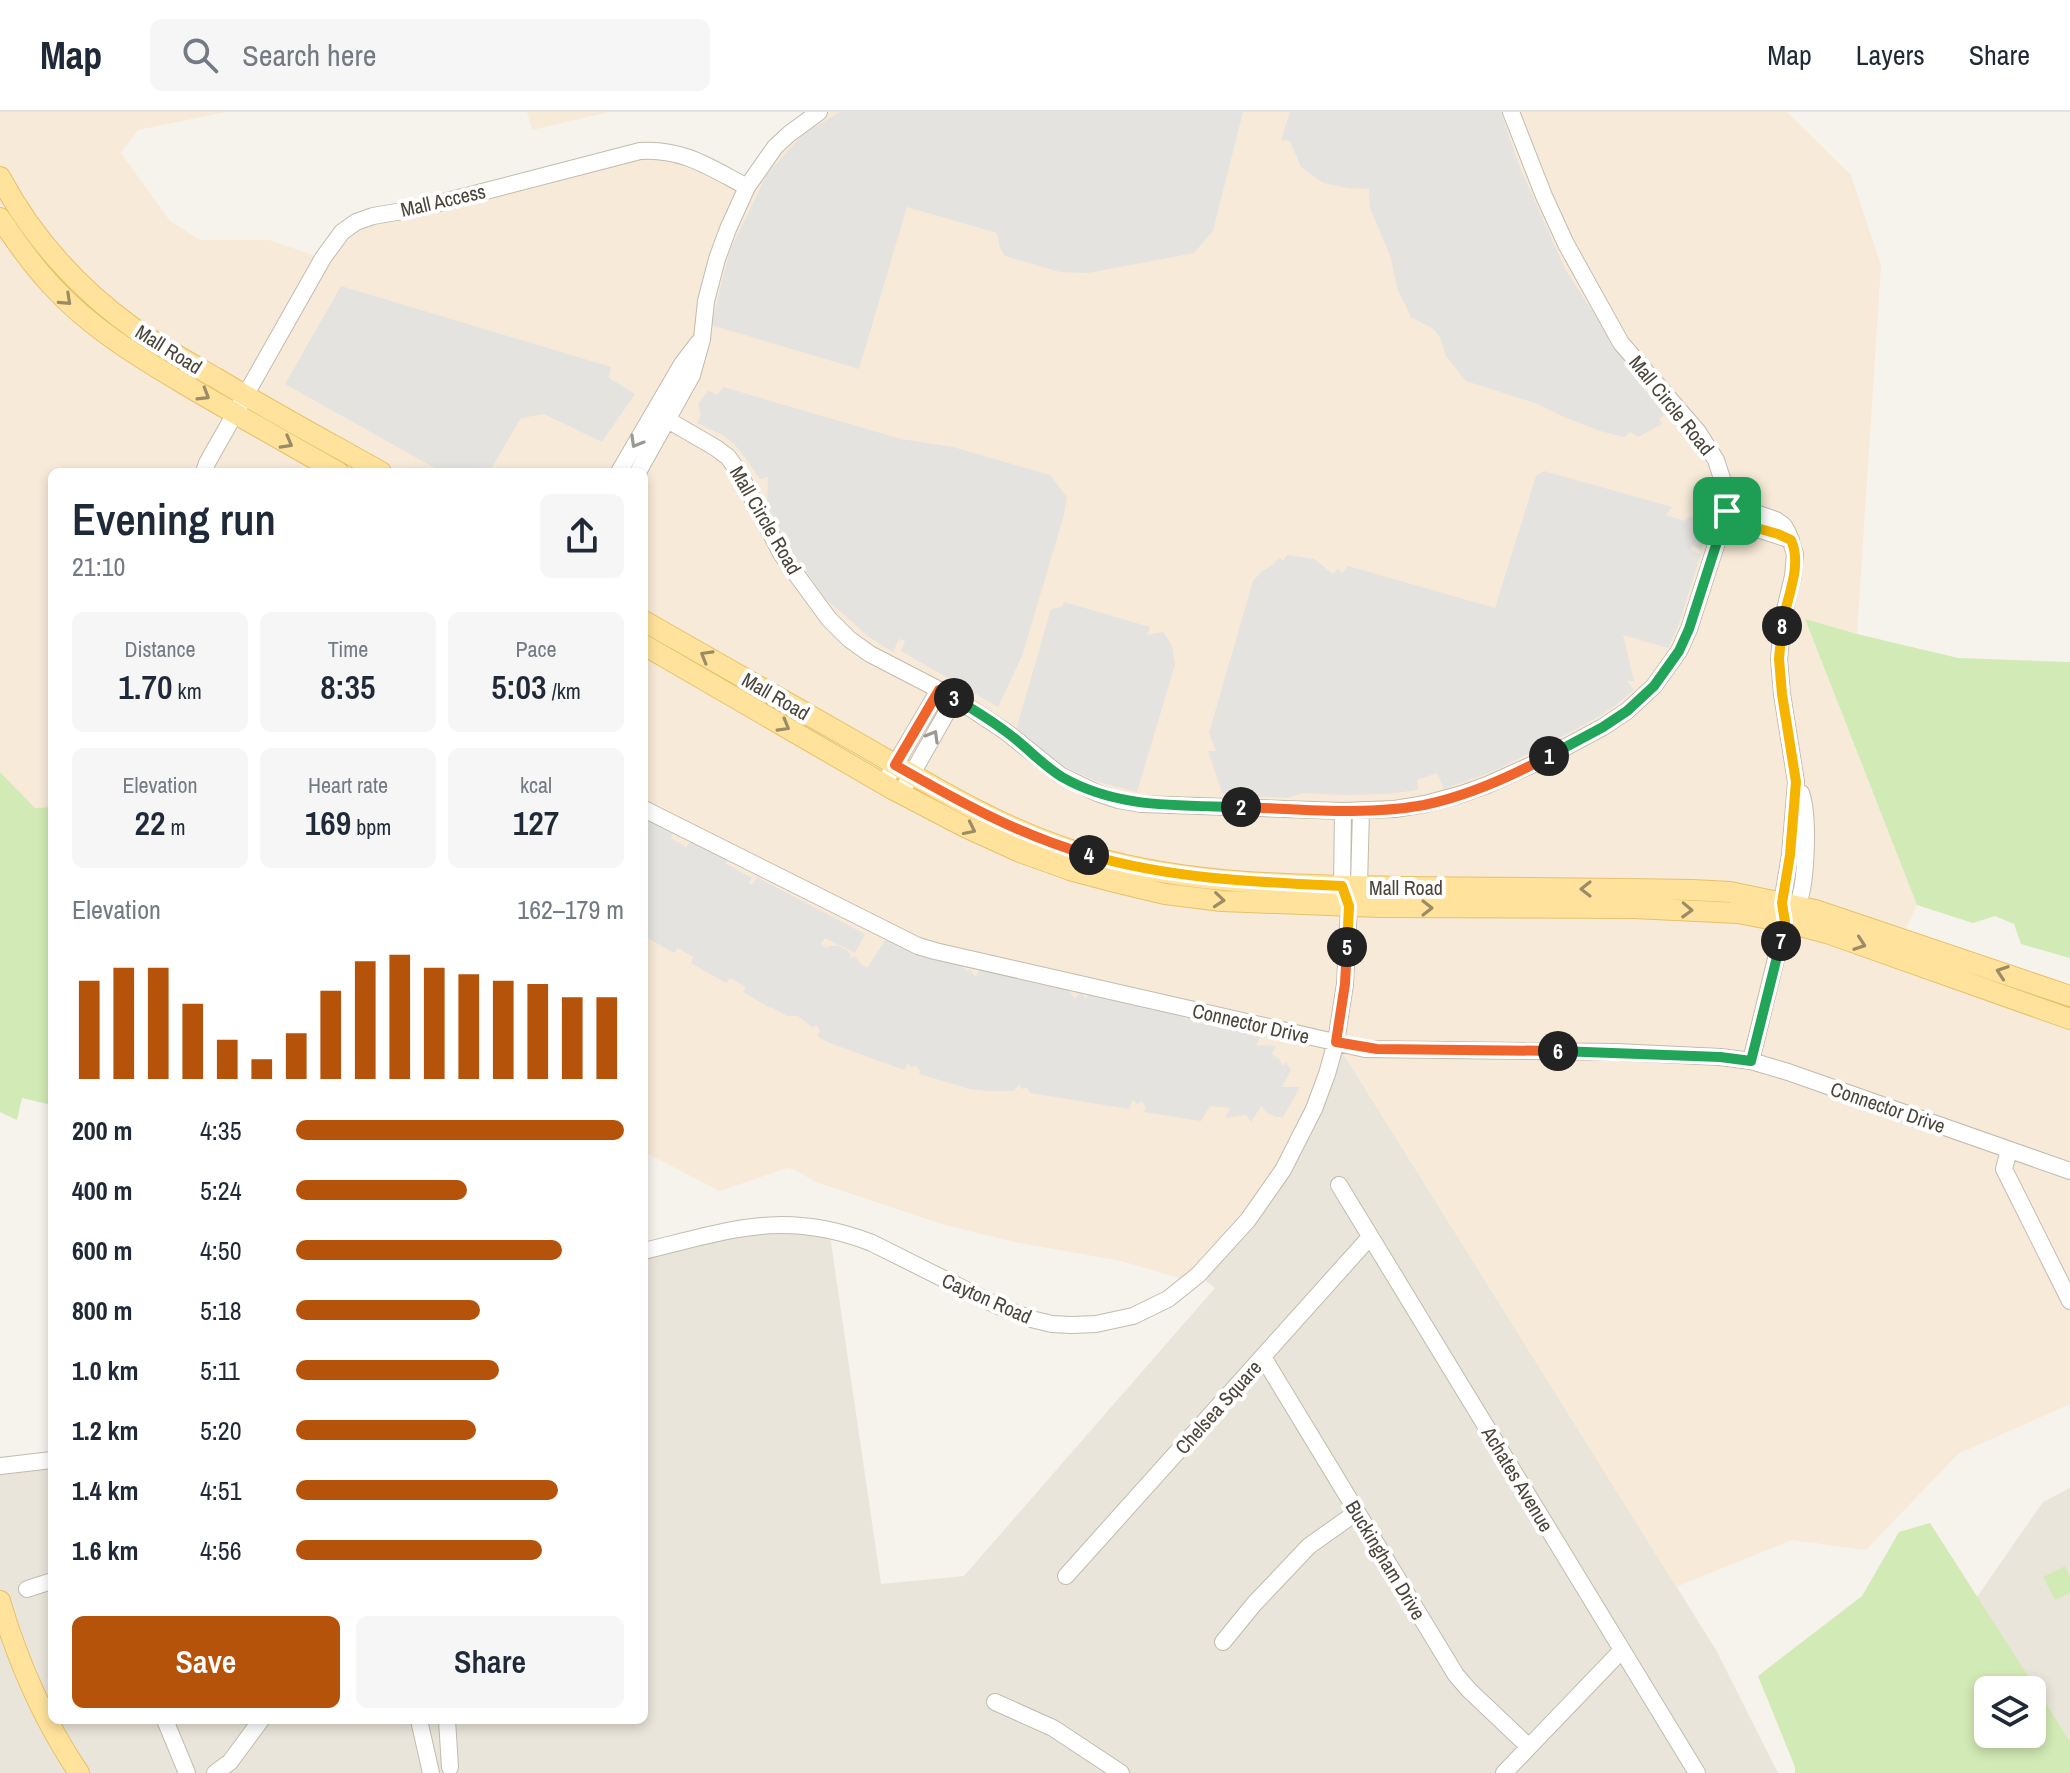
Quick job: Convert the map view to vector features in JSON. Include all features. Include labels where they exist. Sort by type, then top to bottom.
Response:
[{"type":"main road","name":"Mall Road","points":[[0,177],[24,218],[51,253],[102,303],[240,405],[332,468]]},
{"type":"main road","name":"Mall Road","points":[[0,218],[52,287],[85,318],[128,349],[373,468]]},
{"type":"main road","name":"Mall Road","points":[[648,623],[966,806],[1025,833],[1121,864],[1179,875],[1237,881],[1350,886],[1730,892],[1901,938],[2070,996]]},
{"type":"main road","name":"Mall Road","points":[[648,647],[967,828],[1020,852],[1115,882],[1165,894],[1222,901],[1349,906],[1647,908],[1738,913],[1788,910],[1827,933],[2070,1019]]},
{"type":"main road","points":[[0,1601],[22,1664],[48,1719]]},
{"type":"main road","points":[[51,1724],[79,1773]]},
{"type":"street","points":[[640,468],[682,364],[702,339],[706,301],[717,259],[747,187],[775,147],[819,112]]},
{"type":"street","name":"Mall Circle Road","points":[[661,416],[728,457],[782,555],[829,619],[849,639],[870,654],[955,698],[1005,731],[1060,775],[1087,789],[1141,804],[1343,811],[1395,809],[1425,804],[1487,785],[1603,727],[1627,711],[1654,686],[1679,651],[1689,629],[1727,511],[1726,491],[1716,460],[1698,432],[1621,343],[1566,244],[1511,112]]},
{"type":"street","name":"Mall Access","points":[[240,405],[323,258],[342,232],[356,222],[648,150],[676,152],[747,187]]},
{"type":"street","points":[[205,468],[240,405]]},
{"type":"street","points":[[622,468],[661,416]]},
{"type":"street","points":[[1727,511],[1739,523],[1791,540],[1795,554],[1779,659],[1796,782],[1805,806],[1807,840],[1751,1061]]},
{"type":"street","points":[[903,770],[939,690]]},
{"type":"street","points":[[892,788],[955,698]]},
{"type":"street","points":[[1349,906],[1361,810]]},
{"type":"street","name":"Connector Drive","points":[[648,811],[918,946],[962,958],[1377,1049],[1617,1052],[1751,1061],[2070,1171]]},
{"type":"street","points":[[1343,811],[1350,886]]},
{"type":"street","name":"Cayton Road","points":[[648,1250],[750,1226],[807,1225],[872,1243],[998,1306],[1031,1319],[1072,1325],[1096,1324],[1133,1316],[1168,1299],[1191,1281],[1248,1220],[1283,1170],[1314,1109],[1336,1042],[1345,984],[1349,906]]},
{"type":"street","points":[[2009,1150],[2004,1169],[2070,1301]]},
{"type":"street","name":"Achates Avenue","points":[[1339,1185],[1697,1773]]},
{"type":"street","name":"Chelsea Square","points":[[1066,1576],[1370,1237]]},
{"type":"street","name":"Buckingham Drive","points":[[1263,1357],[1456,1675],[1529,1747]]},
{"type":"street","points":[[0,1466],[48,1460]]},
{"type":"street","points":[[1223,1642],[1309,1546],[1357,1512]]},
{"type":"street","points":[[27,1589],[48,1582]]},
{"type":"street","points":[[1504,1773],[1622,1650]]},
{"type":"street","points":[[995,1702],[1053,1728],[1121,1773]]},
{"type":"street","points":[[167,1724],[187,1773]]},
{"type":"street","points":[[215,1773],[230,1762],[258,1724]]},
{"type":"street","points":[[420,1724],[431,1773]]},
{"type":"street","points":[[447,1724],[450,1767]]},
{"type":"shaded area","points":[[0,112],[226,112],[138,130],[121,153],[170,221],[200,240],[269,240],[322,258],[343,232],[656,149],[747,187],[819,112],[1787,112],[1851,175],[1881,265],[1857,634],[1805,620],[1917,905],[1901,938],[1730,892],[1237,881],[1072,850],[648,623],[648,468],[374,468],[133,327],[24,218],[9,231],[85,318],[331,468],[48,468],[48,807],[35,808],[0,772]]},
{"type":"shaded area","points":[[527,112],[609,112],[532,130]]},
{"type":"shaded area","points":[[840,112],[1243,112],[1213,231],[1194,253],[1088,273],[1060,272],[1005,256],[997,233],[907,207],[859,369],[711,325],[730,250],[767,174],[803,134]]},
{"type":"shaded area","points":[[1290,112],[1501,112],[1518,163],[1565,269],[1637,380],[1665,415],[1659,419],[1662,424],[1638,437],[1630,432],[1624,437],[1466,381],[1446,356],[1440,337],[1432,328],[1411,317],[1397,288],[1391,258],[1370,208],[1369,189],[1323,183],[1301,167],[1290,141],[1281,140]]},
{"type":"shaded area","points":[[341,286],[611,367],[609,378],[635,394],[602,442],[544,414],[521,418],[491,468],[435,468],[285,384]]},
{"type":"shaded area","points":[[723,387],[901,439],[953,447],[1050,475],[1067,497],[1064,515],[1022,656],[998,707],[901,651],[905,641],[899,639],[893,652],[869,637],[825,598],[795,556],[767,505],[768,477],[760,479],[733,443],[697,423],[701,414],[698,405],[708,390],[717,395]]},
{"type":"shaded area","points":[[1544,471],[1672,507],[1666,515],[1684,521],[1690,517],[1703,520],[1697,527],[1704,537],[1701,551],[1693,545],[1691,550],[1701,554],[1678,627],[1668,648],[1623,635],[1634,681],[1627,681],[1634,690],[1593,720],[1542,747],[1496,770],[1444,789],[1437,773],[1417,780],[1418,790],[1387,794],[1303,793],[1287,798],[1222,793],[1208,751],[1216,751],[1209,733],[1253,581],[1261,572],[1279,558],[1283,561],[1287,555],[1314,559],[1333,574],[1338,569],[1342,573],[1348,566],[1495,608],[1536,476]]},
{"type":"shaded area","points":[[1064,602],[1150,627],[1147,635],[1163,632],[1172,645],[1175,665],[1137,792],[1098,782],[1067,768],[1016,730],[1051,609],[1062,607]]},
{"type":"shaded area","points":[[648,647],[1048,862],[1243,902],[1738,913],[2070,1019],[2070,1404],[1958,1454],[1866,1550],[1792,1540],[1676,1587],[1337,1043],[1266,1196],[1183,1279],[1121,1261],[1015,1242],[942,1224],[816,1182],[787,1168],[720,1191],[648,1154]]},
{"type":"shaded area","points":[[648,819],[674,832],[671,838],[686,847],[691,840],[728,859],[726,864],[752,878],[749,883],[752,885],[757,877],[865,934],[855,953],[825,938],[821,944],[827,948],[839,946],[867,968],[886,939],[917,954],[962,965],[967,972],[970,969],[975,977],[979,971],[992,972],[1071,989],[1075,999],[1081,991],[1086,999],[1089,993],[1182,1012],[1186,1020],[1189,1016],[1193,1024],[1197,1017],[1262,1034],[1256,1045],[1276,1046],[1272,1054],[1283,1066],[1286,1062],[1291,1070],[1282,1087],[1300,1087],[1283,1117],[1266,1112],[1261,1106],[1251,1122],[1246,1115],[1225,1118],[1230,1108],[1210,1106],[1201,1121],[1144,1112],[1146,1107],[1142,1101],[1137,1104],[1133,1099],[1129,1109],[1030,1093],[1027,1087],[1022,1089],[1019,1084],[1014,1091],[970,1089],[919,1074],[916,1065],[911,1068],[908,1063],[904,1070],[827,1042],[817,1036],[820,1031],[816,1025],[812,1027],[798,1016],[787,1016],[770,1008],[743,992],[746,987],[730,978],[726,983],[691,963],[693,957],[678,948],[674,953],[648,938]]},
{"type":"shaded area","points":[[1336,1042],[1716,1650],[1778,1773],[0,1773],[0,1466],[48,1460],[48,1724],[648,1724],[648,1250],[738,1228],[829,1229],[881,1584],[964,1576],[1215,1288],[1198,1275]]},
{"type":"shaded area","points":[[2070,1488],[2070,1741],[2046,1704],[2046,1676],[2028,1676],[1977,1597],[2043,1502]]},
{"type":"green space","points":[[1805,619],[1958,658],[2070,662],[2070,958],[2021,944],[2014,924],[1995,916],[1973,923],[1917,905]]},
{"type":"green space","points":[[0,772],[35,808],[48,807],[48,1104],[22,1098],[17,1120],[0,1112]]},
{"type":"green space","points":[[1930,1523],[2028,1676],[1974,1676],[1974,1748],[2046,1748],[2046,1704],[2070,1741],[2070,1773],[1795,1773],[1758,1676],[1862,1596],[1899,1532]]},
{"type":"green space","points":[[2065,1566],[2070,1577],[2070,1593],[2055,1600],[2043,1577]]},
{"type":"route","points":[[1727,511],[1739,523],[1791,540],[1795,554],[1779,659],[1796,782],[1794,821],[1782,903],[1785,922],[1751,1061],[1617,1052],[1365,1049],[1336,1042],[1345,984],[1349,906],[1342,886],[1237,881],[1179,875],[1121,864],[1025,833],[966,806],[895,765],[939,690],[1005,731],[1060,775],[1118,800],[1141,804],[1343,811],[1395,809],[1462,794],[1538,762],[1603,727],[1627,711],[1654,686],[1679,651],[1689,629],[1727,511]]}]
